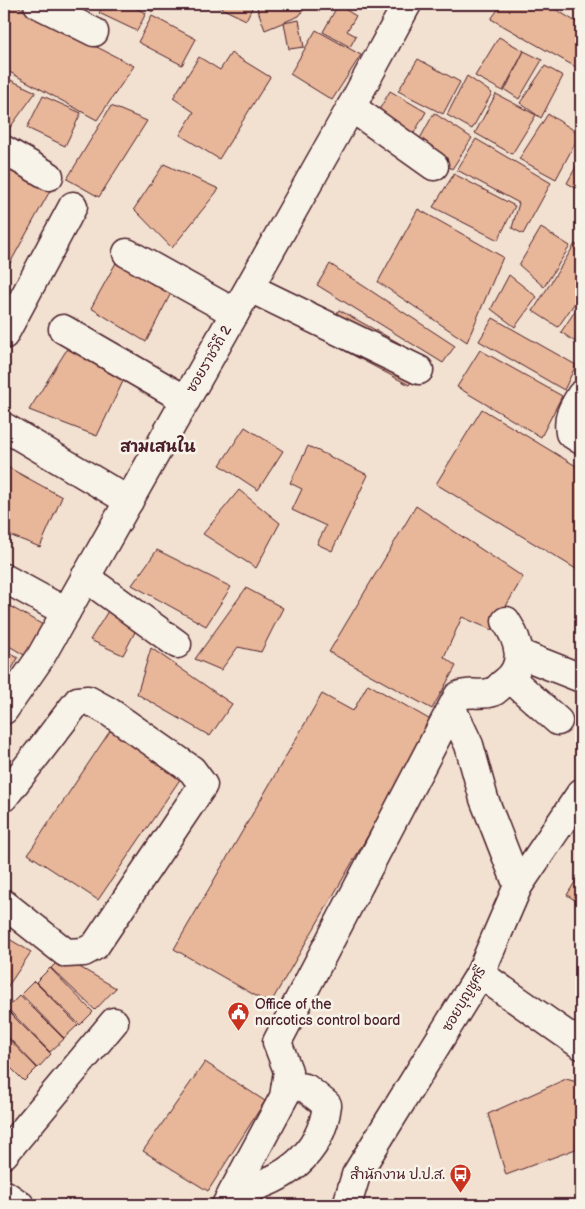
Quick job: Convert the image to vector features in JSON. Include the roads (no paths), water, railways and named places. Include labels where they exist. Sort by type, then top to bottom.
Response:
[{"type":"main road","points":[[38,4],[94,32]]},
{"type":"main road","name":"ซอยราชวิถี 2","points":[[4,710],[40,658],[352,107],[407,4]]},
{"type":"main road","points":[[352,107],[434,166]]},
{"type":"main road","points":[[4,150],[49,176]]},
{"type":"main road","points":[[4,334],[73,206]]},
{"type":"main road","points":[[127,253],[235,313]]},
{"type":"main road","points":[[250,288],[419,370]]},
{"type":"main road","points":[[63,329],[186,400]]},
{"type":"main road","points":[[581,395],[570,412],[568,422],[570,433],[581,440]]},
{"type":"main road","points":[[4,427],[129,501]]},
{"type":"main road","points":[[86,577],[177,644]]},
{"type":"main road","points":[[4,578],[66,612]]},
{"type":"main road","points":[[230,1199],[284,1097],[288,1071],[277,1042],[458,696],[465,693],[492,692],[515,666],[516,636],[506,621]]},
{"type":"main road","points":[[515,666],[581,678]]},
{"type":"main road","points":[[515,666],[558,721]]},
{"type":"main road","points":[[4,797],[78,701],[88,700],[192,770],[203,786],[95,946],[84,952],[66,953],[4,904]]},
{"type":"main road","points":[[452,709],[469,745],[484,799],[518,886]]},
{"type":"main road","name":"ซอยบุญชูศรี","points":[[347,1205],[356,1176],[480,974],[518,886],[581,792]]},
{"type":"main road","points":[[480,974],[581,1046]]},
{"type":"main road","points":[[4,1154],[114,1022]]},
{"type":"main road","points":[[230,1199],[286,1174],[309,1151],[322,1126],[327,1105],[306,1088],[286,1085]]},
{"type":"main road","points":[[4,1194],[20,1205]]},
{"type":"place","name":"Office of the narcotics control board","points":[[239,1031]]},
{"type":"place","name":"สำนักงาน ป.ป.ส.","points":[[461,1193]]},
{"type":"district","name":"สามเสนใน","points":[[158,447]]}]
